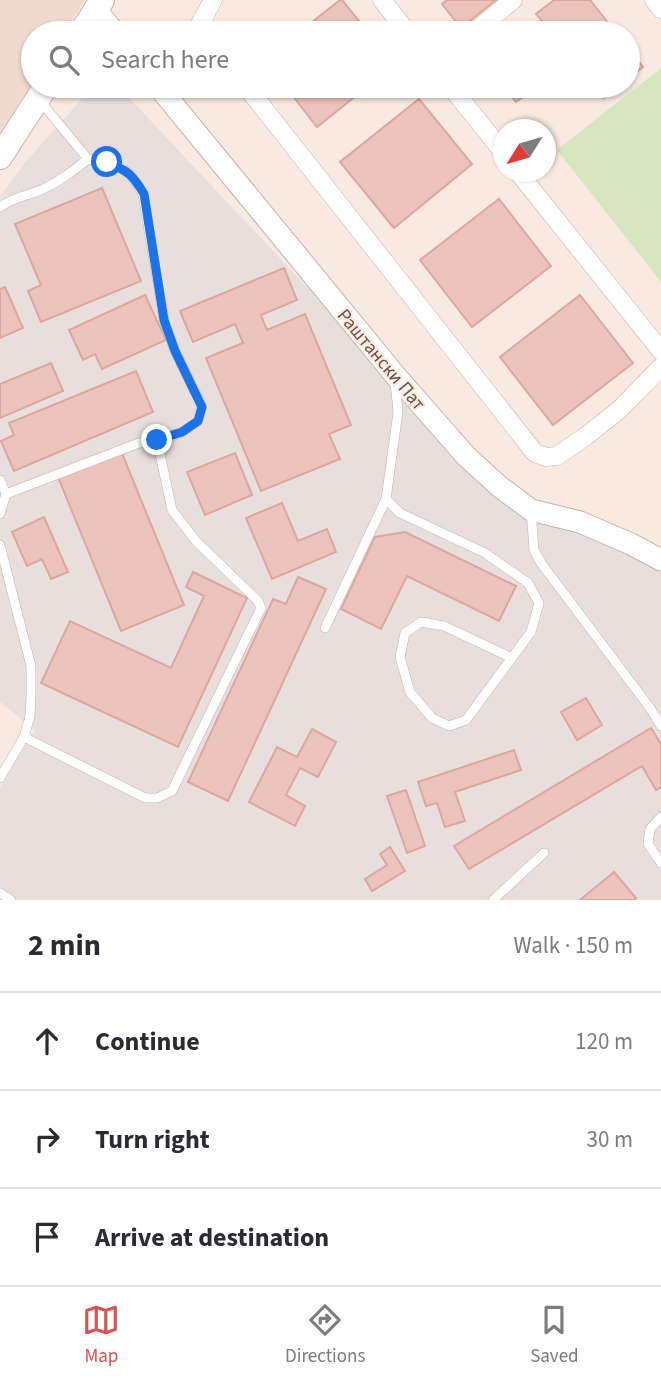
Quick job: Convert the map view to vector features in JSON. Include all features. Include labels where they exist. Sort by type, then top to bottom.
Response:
[{"type":"main road","points":[[87,21],[95,3]]},
{"type":"main road","points":[[0,156],[38,98]]},
{"type":"street","points":[[202,21],[213,0]]},
{"type":"street","points":[[382,0],[399,21]]},
{"type":"street","points":[[488,21],[513,0]]},
{"type":"street","points":[[653,0],[661,9]]},
{"type":"street","points":[[95,3],[107,21]]},
{"type":"street","name":"Раштански Пат","points":[[168,98],[395,375],[466,456],[500,487],[531,510],[580,522],[661,560]]},
{"type":"street","points":[[255,98],[536,453],[546,457],[556,456],[586,436],[619,410],[661,368]]},
{"type":"street","points":[[459,98],[493,140]]},
{"type":"street","points":[[526,182],[661,351]]},
{"type":"lane","points":[[46,98],[88,159]]},
{"type":"lane","points":[[0,207],[11,199],[40,191],[62,179],[88,159],[107,162],[127,170],[144,194],[164,320],[175,351],[202,407],[198,421],[182,432],[139,443],[6,494]]},
{"type":"lane","points":[[325,628],[386,499],[398,412],[395,375]]},
{"type":"lane","points":[[24,737],[145,798],[157,798],[172,791],[261,608],[258,601],[196,541],[172,510],[157,440]]},
{"type":"lane","points":[[0,480],[6,494],[0,514]]},
{"type":"lane","points":[[386,499],[400,513],[485,553],[528,583],[539,603],[531,632],[512,658],[466,720],[449,726],[432,718],[410,692],[400,657],[405,633],[421,622],[444,626],[512,658]]},
{"type":"lane","points":[[531,510],[534,550],[541,563],[661,726]]},
{"type":"lane","points":[[0,545],[31,666],[32,696],[24,737],[0,778]]},
{"type":"lane","points":[[661,817],[650,829],[648,844],[661,863]]},
{"type":"lane","points":[[493,900],[544,853]]},
{"type":"lane","points":[[0,893],[11,900]]},
{"type":"shaded area","points":[[0,0],[85,0],[72,21],[21,21],[22,98],[0,132]]},
{"type":"shaded area","points":[[82,98],[129,98],[466,456],[500,487],[661,560],[661,900],[0,900],[0,787],[35,730],[0,702],[0,197],[23,165]]},
{"type":"green space","points":[[661,68],[661,282],[557,150],[623,98],[640,98],[640,85]]},
{"type":"building","points":[[342,0],[359,21],[313,21]]},
{"type":"building","points":[[447,0],[496,0],[470,21],[455,21],[442,4]]},
{"type":"building","points":[[554,0],[590,0],[607,21],[542,21],[536,14]]},
{"type":"building","points":[[294,98],[353,98],[317,127]]},
{"type":"building","points":[[419,99],[472,164],[394,228],[340,162]]},
{"type":"building","points":[[102,188],[141,281],[41,322],[28,291],[41,285],[15,224]]},
{"type":"building","points":[[499,199],[551,266],[472,327],[420,260]]},
{"type":"building","points":[[284,268],[297,300],[261,315],[267,330],[305,314],[351,425],[329,434],[340,459],[261,491],[206,358],[243,343],[235,324],[193,342],[180,311]]},
{"type":"building","points":[[5,287],[23,328],[0,338],[0,289]]},
{"type":"building","points":[[145,295],[166,340],[102,369],[95,354],[83,360],[69,330]]},
{"type":"building","points":[[580,295],[633,363],[553,425],[500,357]]},
{"type":"building","points":[[51,363],[63,391],[0,418],[0,384]]},
{"type":"building","points":[[136,371],[153,412],[14,471],[1,441],[14,435],[9,423]]},
{"type":"building","points":[[121,451],[184,605],[121,631],[58,477]]},
{"type":"building","points":[[235,453],[252,495],[205,515],[187,472]]},
{"type":"building","points":[[282,503],[298,541],[327,529],[336,552],[272,579],[246,518]]},
{"type":"building","points":[[44,517],[68,572],[51,579],[42,559],[27,566],[12,532]]},
{"type":"building","points":[[405,532],[516,586],[499,621],[407,576],[381,629],[341,609],[375,537]]},
{"type":"building","points":[[193,572],[247,598],[178,747],[41,683],[70,621],[171,668],[204,596],[186,587]]},
{"type":"building","points":[[298,577],[326,589],[228,801],[188,782],[273,599],[286,604]]},
{"type":"building","points":[[586,698],[602,725],[577,740],[561,712]]},
{"type":"building","points":[[651,728],[661,744],[661,787],[656,790],[642,766],[469,869],[454,846]]},
{"type":"building","points":[[312,729],[336,742],[318,777],[300,768],[286,795],[305,806],[295,826],[249,802],[277,747],[297,757]]},
{"type":"building","points":[[514,750],[521,770],[455,792],[465,821],[445,827],[437,803],[426,806],[418,782]]},
{"type":"building","points":[[406,790],[425,846],[407,853],[387,796]]},
{"type":"building","points":[[390,847],[405,871],[372,891],[365,879],[387,865],[380,854]]},
{"type":"building","points":[[614,872],[636,898],[634,900],[580,900]]},
{"type":"route","points":[[107,162],[127,170],[144,194],[164,320],[175,351],[202,407],[198,421],[182,432],[157,440]]}]
